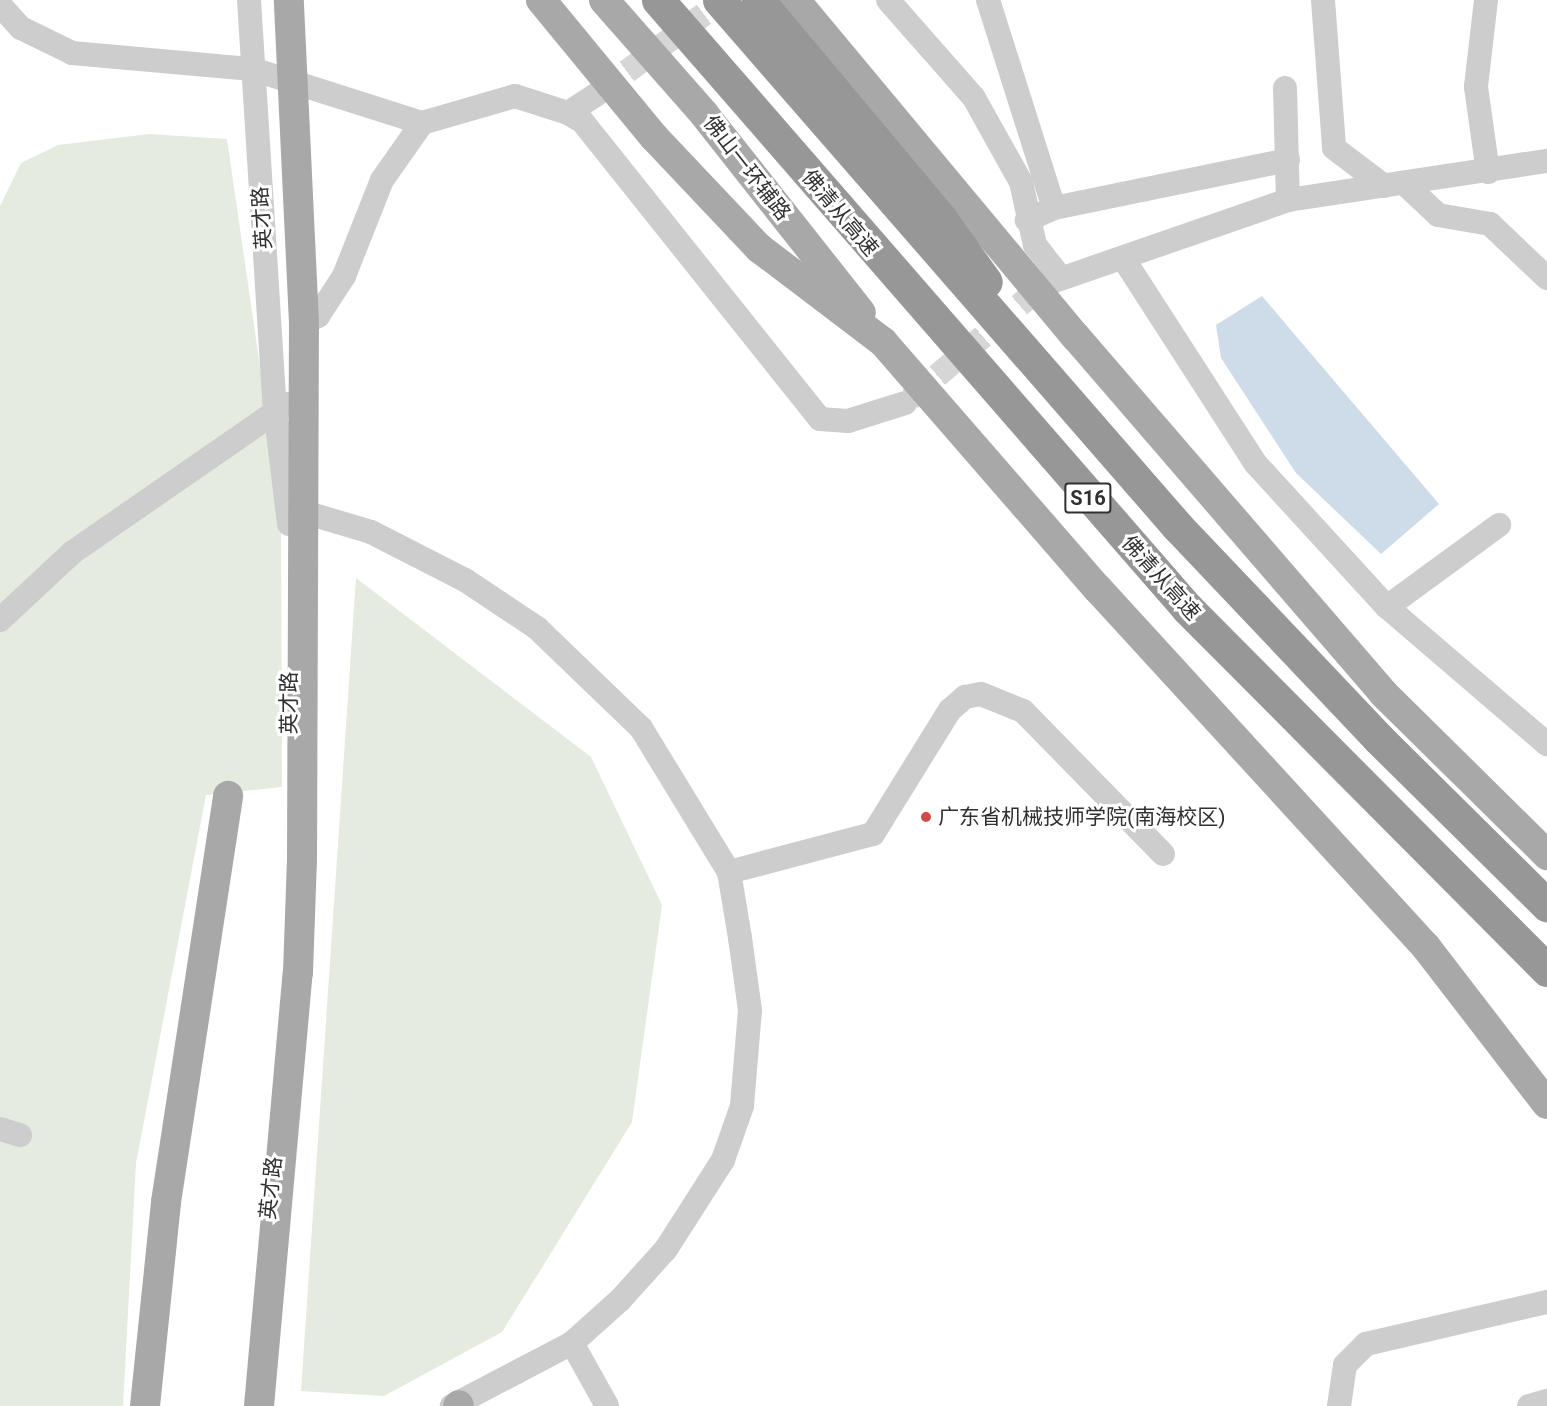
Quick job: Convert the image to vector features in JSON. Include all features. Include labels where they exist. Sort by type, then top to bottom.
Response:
[{"type":"highway","name":"佛清从高速","points":[[658,0],[1180,600],[1547,970]]},
{"type":"highway","name":"S16","points":[[719,0],[1064,399],[1378,738],[1547,905]]},
{"type":"highway","points":[[758,0],[941,219],[1064,399]]},
{"type":"main road","name":"英才路","points":[[259,1406],[298,973],[304,323],[290,81],[289,0]]},
{"type":"main road","points":[[541,0],[654,137],[759,248],[883,342],[1098,589],[1426,947],[1547,1104]]},
{"type":"main road","name":"佛山一环辅路","points":[[604,0],[704,114],[883,342]]},
{"type":"main road","points":[[795,0],[1076,338],[1383,693],[1547,855]]},
{"type":"main road","points":[[145,1406],[166,1202],[228,796]]},
{"type":"street","name":"英才路","points":[[249,0],[275,408],[289,497],[287,980],[250,1406]]},
{"type":"street","points":[[888,0],[974,98],[1021,182],[1027,220],[1051,281],[1288,200],[1488,172],[1547,161]]},
{"type":"street","points":[[988,0],[1054,208]]},
{"type":"street","points":[[1323,0],[1334,148],[1395,185],[1438,215],[1490,224],[1547,278]]},
{"type":"street","points":[[1485,0],[1476,87],[1488,172]]},
{"type":"street","points":[[0,5],[21,28],[72,53],[252,69],[422,123],[515,96],[568,112],[582,121],[820,419],[848,420],[905,403]]},
{"type":"street","points":[[1284,88],[1288,200]]},
{"type":"street","points":[[568,112],[597,94]]},
{"type":"street","points":[[304,323],[318,316],[344,276],[382,180],[422,123]]},
{"type":"street","points":[[1027,220],[1054,208],[1288,160]]},
{"type":"street","points":[[1123,258],[1255,463],[1387,607],[1547,744]]},
{"type":"street","points":[[0,620],[73,552],[275,408],[304,400]]},
{"type":"street","points":[[304,512],[392,543],[465,580],[537,628],[640,728],[729,872],[750,1010],[742,1106],[723,1160],[666,1249],[572,1343],[456,1406]]},
{"type":"street","points":[[1387,607],[1499,525]]},
{"type":"street","points":[[729,872],[873,834],[950,710],[965,696],[981,693],[1023,711],[1163,854]]},
{"type":"street","points":[[1338,1406],[1345,1365],[1366,1344],[1547,1302]]},
{"type":"street","points":[[572,1343],[607,1406]]},
{"type":"street","points":[[1529,1406],[1547,1401]]},
{"type":"shaded area","points":[[149,134],[227,139],[281,512],[282,787],[206,795],[136,1163],[123,1406],[0,1406],[0,206],[21,163],[58,145]]},
{"type":"shaded area","points":[[356,578],[591,757],[662,905],[632,1122],[502,1332],[384,1396],[301,1391]]},
{"type":"water","points":[[1262,296],[1439,504],[1381,554],[1296,473],[1221,358],[1216,325]]},
{"type":"tunnel","points":[[598,93],[723,0]]},
{"type":"tunnel","points":[[910,399],[1043,285]]},
{"type":"place","name":"广东省机械技师学院(南海校区)","points":[[926,817]]}]
